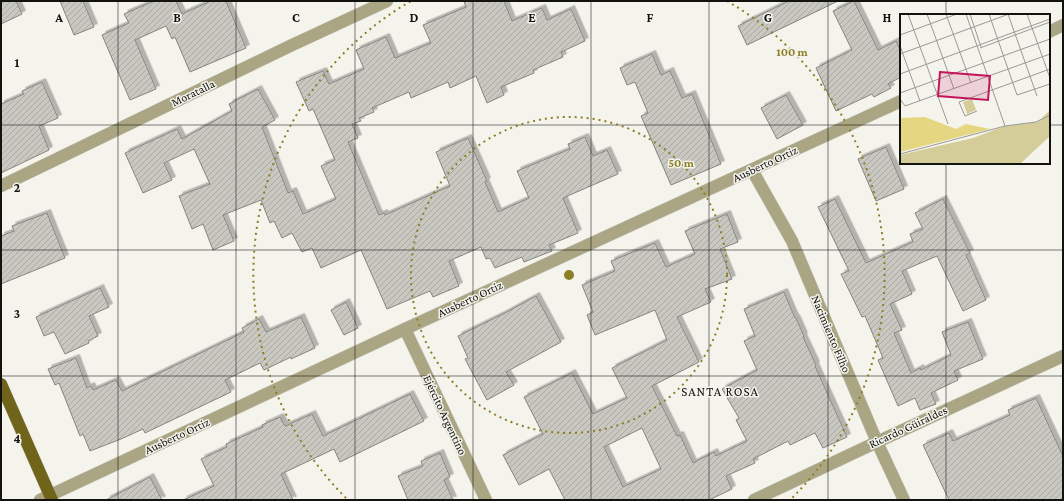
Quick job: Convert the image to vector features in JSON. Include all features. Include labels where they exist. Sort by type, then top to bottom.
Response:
[{"type":"main road","points":[[1,384],[48,498]]},
{"type":"street","name":"Moratalla","points":[[1,186],[290,46],[387,1]]},
{"type":"street","points":[[1050,32],[1063,25]]},
{"type":"street","name":"Ausberto Ortiz","points":[[48,498],[405,329],[900,101]]},
{"type":"street","name":"Nacimiento Filho","points":[[752,170],[792,241],[876,442],[904,500]]},
{"type":"street","name":"Ejército Argentino","points":[[405,329],[486,500]]},
{"type":"street","name":"Ricardo Güiraldes","points":[[754,500],[1063,356]]},
{"type":"building","points":[[1,1],[16,1],[22,14],[1,24]]},
{"type":"building","points":[[60,1],[83,1],[94,27],[74,35]]},
{"type":"building","points":[[154,1],[176,1],[182,14],[211,1],[226,1],[246,48],[190,72],[175,37],[172,39],[166,26],[135,40],[156,89],[130,100],[102,35],[129,23],[124,14]]},
{"type":"building","points":[[464,1],[504,1],[512,21],[542,8],[547,20],[571,9],[585,41],[561,52],[563,57],[533,70],[534,73],[501,87],[504,95],[487,103],[476,76],[450,88],[448,82],[411,98],[409,92],[372,108],[374,112],[359,118],[361,121],[352,124],[358,138],[348,142],[379,215],[384,213],[385,215],[450,186],[436,152],[468,138],[487,181],[485,182],[498,212],[529,198],[517,171],[570,149],[568,144],[585,137],[593,156],[607,150],[618,174],[563,198],[578,233],[549,245],[552,251],[524,262],[522,257],[495,268],[490,258],[486,259],[481,247],[449,261],[459,286],[433,297],[430,291],[387,309],[361,250],[321,268],[312,248],[302,252],[292,233],[282,238],[274,221],[270,223],[261,200],[223,215],[234,241],[213,250],[203,224],[192,229],[179,196],[210,184],[194,149],[164,163],[172,180],[143,193],[125,153],[177,129],[182,139],[232,111],[229,104],[258,89],[275,120],[262,127],[288,193],[293,191],[303,214],[336,199],[321,166],[335,160],[313,109],[309,111],[296,82],[323,71],[329,84],[364,69],[356,50],[386,37],[395,58],[431,43],[423,25],[466,7]]},
{"type":"building","points":[[789,1],[838,1],[747,45],[738,26]]},
{"type":"building","points":[[854,1],[878,50],[896,41],[900,50],[900,78],[888,84],[891,88],[874,97],[872,94],[836,111],[816,68],[852,50],[833,11]]},
{"type":"building","points":[[652,54],[661,75],[670,71],[682,98],[692,94],[721,164],[671,185],[641,116],[648,113],[635,82],[627,85],[620,68]]},
{"type":"building","points":[[42,82],[58,118],[39,126],[49,150],[1,173],[1,104],[24,94],[22,91]]},
{"type":"building","points":[[786,95],[803,125],[777,139],[761,108]]},
{"type":"building","points":[[886,147],[904,189],[876,201],[858,159]]},
{"type":"building","points":[[835,199],[866,263],[913,242],[910,234],[923,229],[915,213],[943,199],[970,253],[966,255],[986,300],[963,311],[937,256],[902,271],[912,294],[890,304],[902,330],[894,333],[911,373],[920,368],[921,370],[951,355],[942,332],[968,322],[983,359],[954,371],[958,380],[931,393],[936,404],[920,410],[915,398],[898,406],[878,360],[883,358],[865,316],[862,317],[841,274],[849,271],[818,207]]},
{"type":"building","points":[[47,213],[65,258],[1,284],[1,236],[14,231],[12,226]]},
{"type":"building","points":[[727,214],[738,242],[720,249],[732,279],[705,289],[711,302],[677,317],[699,362],[652,386],[677,436],[680,435],[693,463],[714,452],[716,456],[747,441],[736,420],[739,418],[722,389],[757,370],[744,341],[755,336],[744,309],[784,292],[847,437],[823,448],[815,433],[790,445],[788,441],[753,459],[755,463],[726,476],[732,489],[709,500],[565,500],[549,469],[519,485],[503,455],[543,434],[524,397],[572,373],[593,414],[627,398],[612,368],[667,340],[655,310],[595,335],[587,315],[593,312],[582,285],[615,271],[611,261],[655,243],[666,267],[695,254],[685,231]],"holes":[[[642,428],[661,469],[623,487],[604,447]]]},
{"type":"building","points":[[100,288],[109,307],[89,316],[98,336],[88,341],[89,343],[65,354],[54,332],[44,336],[36,317]]},
{"type":"building","points":[[536,296],[561,342],[506,372],[514,385],[487,400],[465,359],[468,358],[458,336]]},
{"type":"building","points":[[346,302],[358,328],[344,335],[331,310]]},
{"type":"building","points":[[301,317],[315,348],[291,359],[291,357],[264,370],[260,363],[225,380],[231,392],[145,433],[143,429],[90,451],[83,434],[80,436],[59,383],[55,385],[48,369],[76,358],[87,388],[91,386],[93,390],[116,380],[122,391],[244,332],[242,328],[259,319],[266,332]]},
{"type":"building","points":[[410,394],[424,421],[340,462],[334,449],[281,474],[293,500],[183,500],[214,486],[201,459],[227,447],[226,444],[263,427],[262,425],[280,417],[285,426],[312,414],[323,436]]},
{"type":"building","points":[[1036,398],[1063,456],[1063,500],[949,500],[923,445],[949,433],[953,441],[1010,415],[1008,410]]},
{"type":"building","points":[[440,453],[450,477],[444,480],[453,500],[408,500],[398,476],[423,466],[421,461]]},
{"type":"building","points":[[150,477],[162,500],[106,500]]},
{"type":"district","name":"SANTA ROSA","points":[[720,391]]}]
